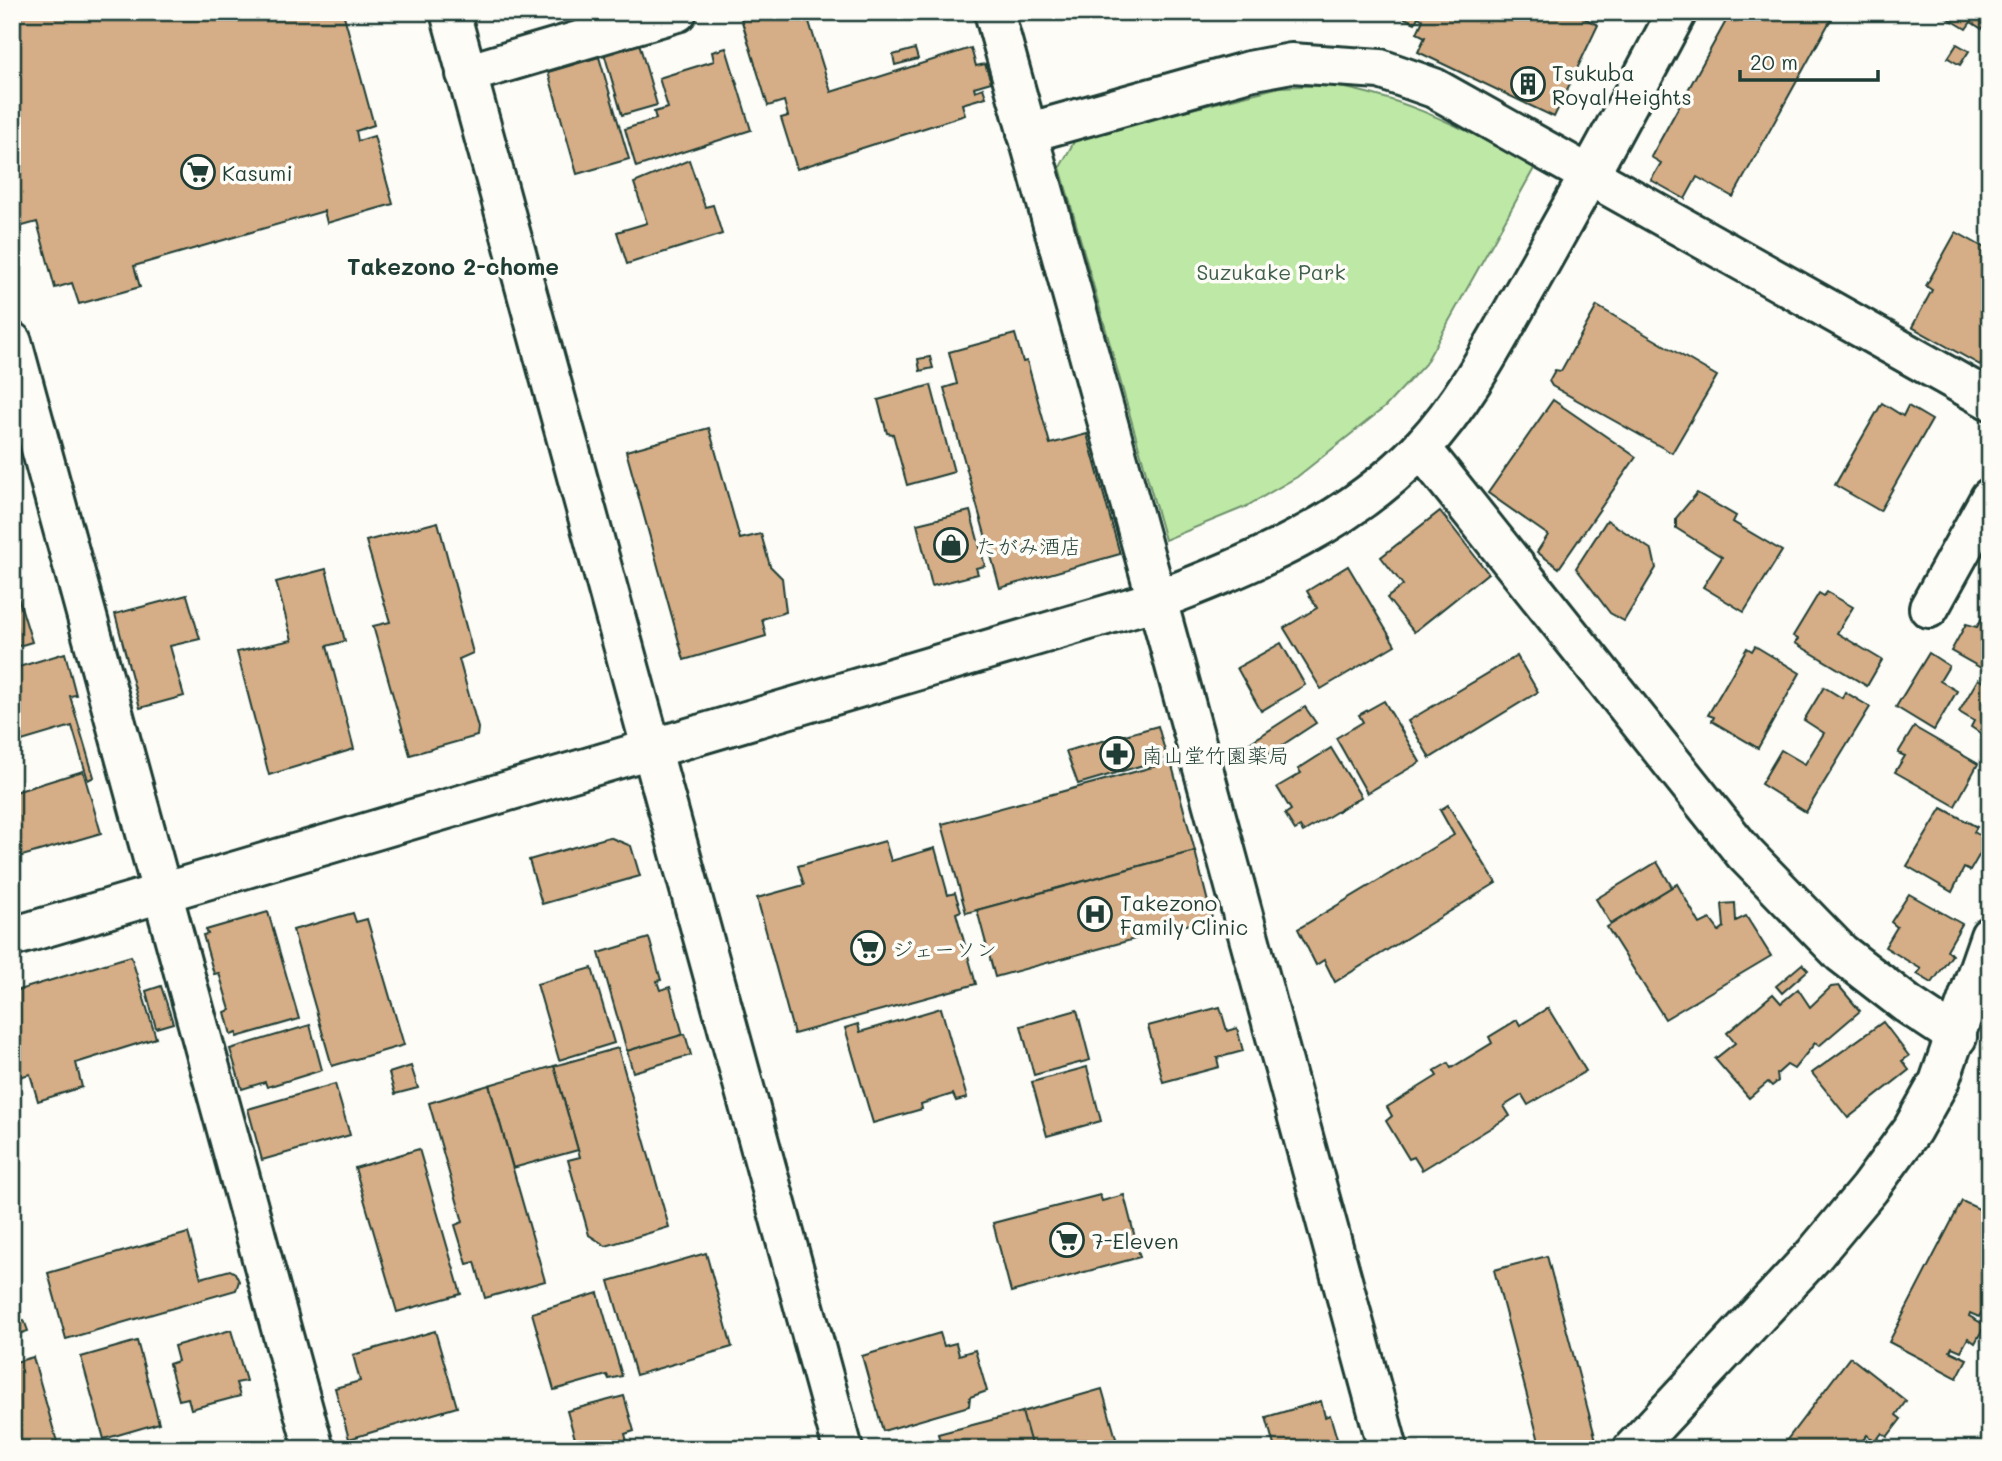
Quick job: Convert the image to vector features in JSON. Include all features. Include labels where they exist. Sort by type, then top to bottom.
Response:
[{"type":"street","points":[[450,12],[843,1449]]},
{"type":"street","points":[[466,74],[677,12]]},
{"type":"street","points":[[994,12],[1388,1449]]},
{"type":"street","points":[[12,937],[1157,600],[1249,565],[1317,529],[1364,498],[1421,448],[1447,417],[1496,340],[1590,176],[1677,12]]},
{"type":"street","points":[[1027,133],[1249,71],[1291,63],[1380,69],[1434,88],[1990,400]]},
{"type":"street","points":[[21,339],[163,894],[314,1449]]},
{"type":"street","points":[[1421,448],[1744,853],[1842,953],[1907,1004],[1956,1037]]},
{"type":"street","points":[[1929,608],[1990,499]]},
{"type":"street","points":[[1633,1449],[1814,1255],[1869,1189],[1912,1130],[1939,1083],[1990,936]]},
{"type":"green space","name":"Suzukake Park","points":[[1326,85],[1382,97],[1408,106],[1460,127],[1536,165],[1425,364],[1385,407],[1297,477],[1245,507],[1165,540],[1060,167],[1076,138],[1280,87]]},
{"type":"building","name":"Kasumi","points":[[12,12],[343,12],[374,125],[356,131],[358,141],[374,136],[393,204],[327,223],[324,211],[134,266],[140,287],[79,304],[72,283],[55,288],[37,222],[12,229]]},
{"type":"building","points":[[739,12],[806,12],[831,92],[971,48],[976,66],[985,64],[991,82],[974,87],[975,91],[983,88],[986,97],[962,104],[965,115],[797,169],[781,118],[788,116],[784,101],[768,106]]},
{"type":"building","name":"Tsukuba Royal Heights","points":[[1392,12],[1572,12],[1598,25],[1554,117],[1418,52],[1425,37],[1417,33],[1423,20],[1418,17],[1415,23]]},
{"type":"building","points":[[1731,12],[1835,12],[1733,197],[1697,177],[1685,199],[1651,180],[1661,163],[1651,157]]},
{"type":"building","points":[[1949,12],[1990,12],[1990,16],[1982,29],[1971,22],[1966,29],[1946,17]]},
{"type":"building","points":[[639,43],[657,105],[622,115],[604,53]]},
{"type":"building","points":[[1957,44],[1969,51],[1960,65],[1948,58]]},
{"type":"building","points":[[726,48],[751,130],[636,167],[625,129],[656,119],[654,112],[668,108],[659,78],[714,61],[712,52]]},
{"type":"building","points":[[915,49],[918,59],[895,65],[893,55]]},
{"type":"building","points":[[599,57],[629,159],[577,174],[548,72]]},
{"type":"building","points":[[689,160],[705,207],[713,205],[722,234],[627,264],[617,232],[647,223],[634,183]]},
{"type":"building","points":[[1956,232],[1990,251],[1990,348],[1980,365],[1912,327],[1932,290],[1926,286]]},
{"type":"building","points":[[1597,306],[1717,376],[1672,453],[1552,386],[1549,381],[1555,370],[1561,371]]},
{"type":"building","points":[[1015,334],[1023,362],[1027,361],[1050,444],[1087,434],[1120,554],[1000,588],[944,388],[957,384],[949,352]]},
{"type":"building","points":[[930,357],[933,368],[920,371],[918,359]]},
{"type":"building","points":[[931,385],[954,472],[907,485],[893,434],[887,433],[878,400]]},
{"type":"building","points":[[1553,400],[1636,457],[1559,568],[1537,552],[1548,535],[1488,493]]},
{"type":"building","points":[[1882,403],[1903,416],[1908,406],[1932,420],[1880,511],[1835,485]]},
{"type":"building","points":[[709,428],[740,539],[761,534],[770,566],[782,578],[786,612],[762,619],[766,636],[684,660],[626,451]]},
{"type":"building","points":[[1697,493],[1736,516],[1733,522],[1782,551],[1744,612],[1703,587],[1722,557],[1676,528],[1676,518]]},
{"type":"building","name":"たがみ酒店","points":[[970,511],[985,566],[976,568],[978,574],[932,586],[917,524]]},
{"type":"building","points":[[1440,511],[1488,573],[1414,632],[1387,598],[1403,585],[1381,557]]},
{"type":"building","points":[[1607,520],[1652,550],[1656,568],[1624,621],[1610,613],[1576,568]]},
{"type":"building","points":[[438,522],[473,653],[459,659],[478,728],[477,736],[410,755],[373,626],[390,622],[366,541]]},
{"type":"building","points":[[1348,566],[1395,645],[1321,689],[1284,628],[1317,608],[1307,591]]},
{"type":"building","points":[[326,569],[345,641],[327,646],[354,749],[269,775],[237,652],[292,640],[276,582]]},
{"type":"building","points":[[15,587],[32,642],[12,648],[12,588]]},
{"type":"building","points":[[1827,592],[1853,607],[1837,633],[1882,660],[1867,686],[1795,643],[1798,639],[1793,636],[1819,593],[1824,596]]},
{"type":"building","points":[[187,595],[200,639],[170,646],[184,696],[140,708],[115,614]]},
{"type":"building","points":[[1990,604],[1990,673],[1951,651],[1966,624],[1977,627]]},
{"type":"building","points":[[1281,643],[1305,685],[1261,711],[1237,668]]},
{"type":"building","points":[[1755,646],[1800,673],[1758,748],[1712,721],[1714,717],[1708,715],[1747,648],[1752,651]]},
{"type":"building","points":[[65,653],[76,695],[70,696],[94,777],[88,780],[72,726],[12,744],[12,669]]},
{"type":"building","points":[[1929,653],[1949,666],[1940,681],[1957,691],[1934,730],[1896,707]]},
{"type":"building","points":[[1517,656],[1538,692],[1430,758],[1408,721]]},
{"type":"building","points":[[1978,679],[1990,686],[1990,729],[1986,727],[1982,734],[1971,727],[1974,721],[1959,712]]},
{"type":"building","points":[[1824,687],[1842,698],[1845,692],[1870,707],[1806,812],[1761,784],[1781,750],[1805,764],[1824,733],[1804,720]]},
{"type":"building","points":[[1384,701],[1420,762],[1367,793],[1336,738],[1363,722],[1359,715]]},
{"type":"building","points":[[1305,707],[1316,723],[1258,761],[1248,744]]},
{"type":"building","name":"南山堂竹園薬局","points":[[1158,726],[1167,758],[1078,784],[1066,751]]},
{"type":"building","points":[[1914,727],[1978,764],[1955,806],[1895,772],[1905,756],[1898,753]]},
{"type":"building","points":[[1331,748],[1361,797],[1303,832],[1300,827],[1295,830],[1285,814],[1291,810],[1277,787],[1301,773],[1298,769]]},
{"type":"building","points":[[1171,762],[1195,851],[966,913],[942,824]]},
{"type":"building","points":[[83,771],[101,833],[12,859],[12,793]]},
{"type":"building","points":[[1448,805],[1496,883],[1335,982],[1324,960],[1316,965],[1298,929],[1454,835],[1440,810]]},
{"type":"building","points":[[1942,808],[1977,827],[1974,832],[1988,840],[1970,871],[1964,868],[1952,892],[1907,866]]},
{"type":"building","points":[[609,837],[631,846],[640,876],[542,904],[529,860]]},
{"type":"building","name":"ジェーソン","points":[[885,841],[891,861],[935,848],[948,895],[955,893],[961,911],[956,913],[976,984],[794,1034],[757,898],[804,885],[798,866]]},
{"type":"building","name":"Takezono Family Clinic","points":[[1195,851],[1212,918],[995,977],[977,910]]},
{"type":"building","points":[[1657,862],[1672,887],[1611,924],[1596,899]]},
{"type":"building","points":[[1677,884],[1700,924],[1710,919],[1719,931],[1724,927],[1722,904],[1735,903],[1736,921],[1746,916],[1771,956],[1665,1019],[1607,927]]},
{"type":"building","points":[[1909,894],[1962,924],[1947,950],[1952,955],[1932,983],[1917,974],[1921,969],[1885,947],[1897,927],[1891,922]]},
{"type":"building","points":[[268,912],[299,1019],[237,1037],[237,1033],[231,1035],[225,1012],[230,1010],[219,973],[214,974],[203,935],[208,934],[206,930]]},
{"type":"building","points":[[353,913],[356,922],[367,919],[404,1045],[332,1066],[293,930]]},
{"type":"building","points":[[649,938],[661,980],[657,981],[660,990],[670,987],[683,1035],[627,1051],[599,953]]},
{"type":"building","points":[[131,956],[156,1038],[76,1063],[82,1087],[38,1101],[30,1074],[12,1079],[12,992]]},
{"type":"building","points":[[1802,964],[1808,970],[1782,993],[1776,986]]},
{"type":"building","points":[[592,968],[614,1043],[559,1060],[537,984]]},
{"type":"building","points":[[161,986],[173,1023],[156,1028],[146,991]]},
{"type":"building","points":[[1839,986],[1860,1011],[1819,1046],[1815,1043],[1794,1069],[1787,1065],[1777,1074],[1778,1081],[1772,1086],[1768,1082],[1749,1098],[1715,1059],[1735,1043],[1727,1033],[1773,994],[1781,1003],[1798,989],[1810,1007],[1831,987]]},
{"type":"building","points":[[1220,1007],[1227,1031],[1237,1028],[1243,1051],[1217,1058],[1219,1067],[1163,1082],[1148,1026]]},
{"type":"building","points":[[941,1008],[967,1098],[956,1101],[953,1094],[921,1104],[922,1109],[873,1123],[845,1028],[858,1024],[860,1032]]},
{"type":"building","points":[[1548,1008],[1586,1071],[1528,1105],[1522,1095],[1504,1106],[1510,1116],[1422,1170],[1414,1157],[1409,1159],[1386,1121],[1392,1116],[1387,1107],[1437,1076],[1434,1071],[1448,1063],[1451,1068],[1492,1043],[1489,1037],[1517,1020],[1520,1025]]},
{"type":"building","points":[[1077,1010],[1090,1060],[1034,1075],[1021,1026]]},
{"type":"building","points":[[1883,1022],[1909,1056],[1902,1061],[1909,1070],[1848,1118],[1812,1073]]},
{"type":"building","points":[[310,1025],[322,1070],[267,1087],[265,1082],[242,1089],[230,1049]]},
{"type":"building","points":[[685,1034],[691,1055],[633,1072],[627,1051]]},
{"type":"building","points":[[618,1048],[669,1227],[606,1246],[589,1235],[568,1160],[580,1157],[554,1066]]},
{"type":"building","points":[[411,1066],[418,1088],[395,1094],[389,1073]]},
{"type":"building","points":[[554,1066],[578,1150],[513,1168],[489,1085]]},
{"type":"building","points":[[1087,1067],[1101,1121],[1047,1136],[1032,1082]]},
{"type":"building","points":[[335,1084],[350,1135],[262,1160],[248,1109]]},
{"type":"building","points":[[489,1085],[545,1281],[485,1298],[475,1262],[467,1264],[455,1225],[463,1222],[429,1103]]},
{"type":"building","points":[[419,1149],[461,1294],[397,1312],[355,1168]]},
{"type":"building","points":[[1990,1193],[1990,1278],[1987,1281],[1990,1283],[1990,1308],[1985,1306],[1979,1317],[1970,1313],[1969,1316],[1985,1325],[1975,1343],[1968,1338],[1961,1351],[1952,1347],[1950,1351],[1967,1359],[1957,1378],[1889,1342],[1962,1201],[1981,1210]]},
{"type":"building","name":"7-Eleven","points":[[1100,1195],[1102,1201],[1124,1195],[1140,1257],[1011,1292],[993,1223]]},
{"type":"building","points":[[188,1233],[201,1278],[230,1270],[239,1281],[236,1290],[66,1339],[48,1273]]},
{"type":"building","points":[[706,1253],[732,1347],[636,1375],[609,1281]]},
{"type":"building","points":[[1547,1256],[1596,1440],[1565,1449],[1541,1449],[1494,1270]]},
{"type":"building","points":[[598,1293],[622,1376],[609,1379],[607,1375],[554,1390],[532,1313]]},
{"type":"building","points":[[24,1320],[28,1331],[13,1336],[12,1324]]},
{"type":"building","points":[[231,1330],[246,1381],[236,1383],[240,1396],[191,1409],[188,1398],[179,1400],[169,1364],[178,1361],[174,1346]]},
{"type":"building","points":[[435,1331],[457,1407],[349,1439],[335,1388],[360,1381],[353,1355]]},
{"type":"building","points":[[940,1333],[944,1346],[956,1343],[959,1355],[975,1350],[987,1391],[970,1397],[969,1406],[883,1431],[862,1356]]},
{"type":"building","points":[[137,1341],[159,1423],[104,1439],[81,1357]]},
{"type":"building","points":[[33,1357],[59,1449],[12,1449],[12,1363]]},
{"type":"building","points":[[1850,1357],[1906,1401],[1896,1415],[1901,1419],[1887,1437],[1882,1433],[1875,1442],[1867,1435],[1862,1441],[1873,1449],[1780,1449]]},
{"type":"building","points":[[1102,1389],[1119,1449],[1030,1449],[1022,1412]]},
{"type":"building","points":[[624,1396],[634,1431],[625,1434],[629,1449],[578,1449],[567,1411]]},
{"type":"building","points":[[1321,1401],[1325,1417],[1330,1415],[1340,1449],[1275,1449],[1266,1417]]},
{"type":"building","points":[[1022,1412],[1032,1448],[942,1449],[938,1434]]},
{"type":"building","points":[[163,1442],[165,1449],[141,1449]]},
{"type":"place","name":"Tsukuba Royal Heights","points":[[1528,84]]},
{"type":"place","name":"Kasumi","points":[[198,172]]},
{"type":"place","name":"たがみ酒店","points":[[951,545]]},
{"type":"place","name":"南山堂竹園薬局","points":[[1117,754]]},
{"type":"place","name":"Takezono Family Clinic","points":[[1095,914]]},
{"type":"place","name":"ジェーソン","points":[[868,948]]},
{"type":"place","name":"7-Eleven","points":[[1067,1240]]},
{"type":"district","name":"Takezono 2-chome","points":[[453,266]]}]
